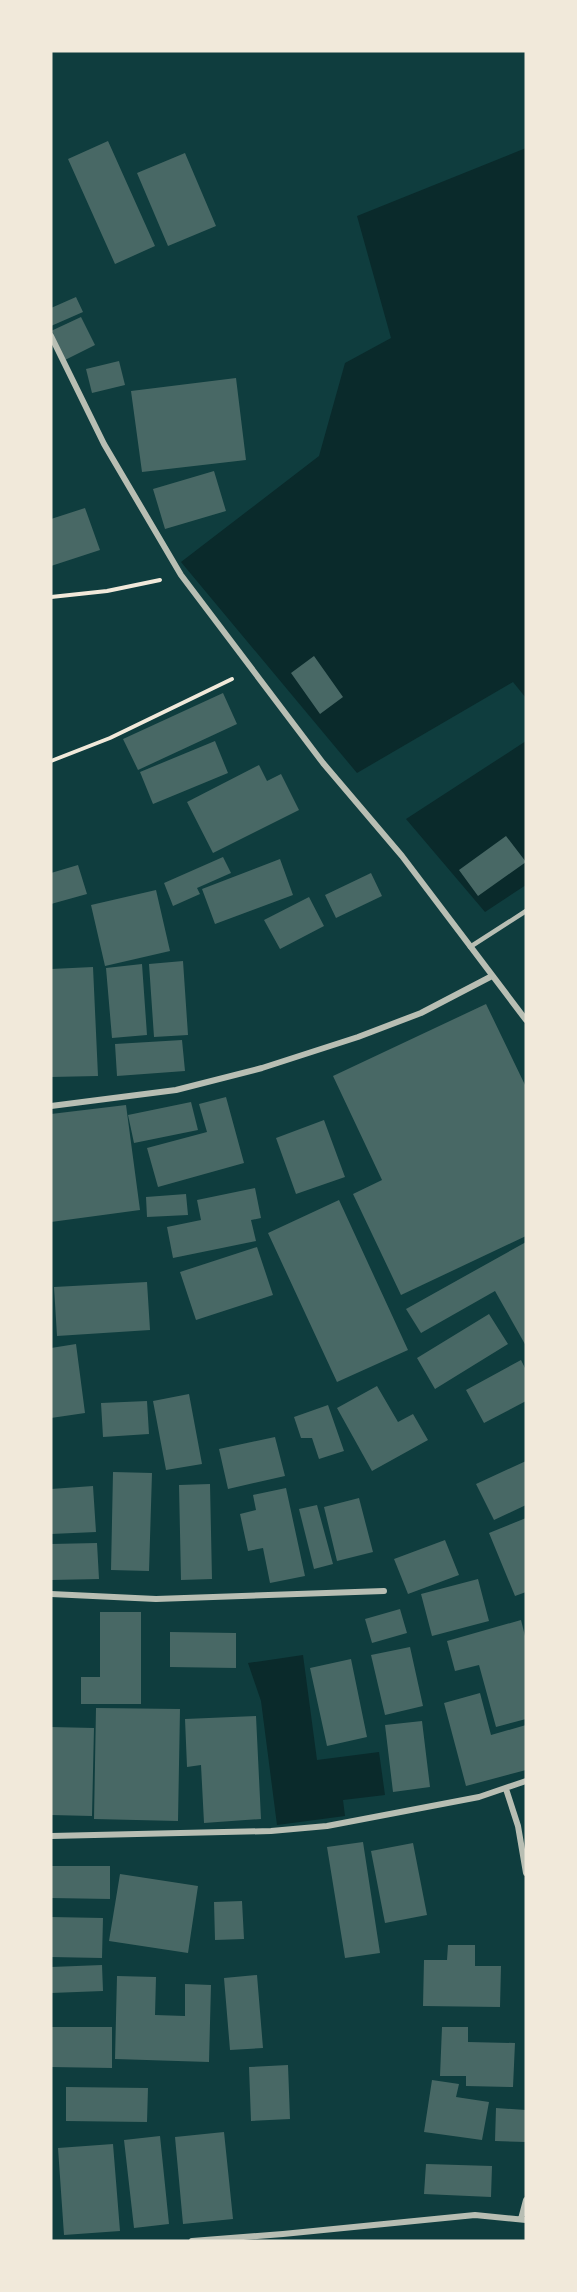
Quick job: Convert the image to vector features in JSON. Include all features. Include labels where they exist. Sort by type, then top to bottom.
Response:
[{"type":"street","points":[[51,336],[104,444],[181,575],[323,763],[402,856],[526,1020]]},
{"type":"street","points":[[51,1106],[177,1090],[262,1068],[358,1037],[421,1013],[492,976]]},
{"type":"street","points":[[51,1594],[156,1599],[384,1592]]},
{"type":"street","points":[[51,1836],[271,1831],[327,1826],[479,1797],[526,1781]]},
{"type":"street","points":[[506,1789],[518,1826],[526,1873]]},
{"type":"street","points":[[192,2241],[475,2215],[524,2220],[526,2200]]},
{"type":"lane","points":[[470,947],[526,911]]},
{"type":"path","points":[[51,597],[107,591],[181,575]]},
{"type":"path","points":[[51,761],[110,738],[252,670]]},
{"type":"water","points":[[526,148],[526,698],[513,682],[357,773],[181,562],[319,456],[345,363],[391,338],[357,216]]},
{"type":"water","points":[[526,741],[526,885],[485,912],[406,819]]},
{"type":"water","points":[[303,1655],[317,1760],[379,1752],[385,1795],[343,1800],[345,1816],[277,1825],[261,1701],[248,1663]]},
{"type":"building","points":[[108,141],[155,246],[115,264],[68,159]]},
{"type":"building","points":[[185,153],[216,226],[168,246],[137,173]]},
{"type":"building","points":[[76,297],[83,312],[51,326],[51,308]]},
{"type":"building","points":[[81,317],[95,345],[65,360],[51,331]]},
{"type":"building","points":[[119,361],[125,385],[92,393],[86,369]]},
{"type":"building","points":[[236,378],[246,460],[142,472],[131,391]]},
{"type":"building","points":[[214,471],[226,511],[165,529],[153,489]]},
{"type":"building","points":[[85,508],[100,550],[51,566],[51,519]]},
{"type":"building","points":[[314,656],[343,697],[320,714],[291,673]]},
{"type":"building","points":[[223,693],[237,724],[138,770],[123,739]]},
{"type":"building","points":[[215,741],[228,773],[153,804],[140,772]]},
{"type":"building","points":[[259,765],[267,781],[281,774],[299,810],[213,853],[187,802]]},
{"type":"building","points":[[506,836],[526,862],[478,896],[459,870]]},
{"type":"building","points":[[223,857],[231,873],[197,888],[200,894],[173,906],[164,883]]},
{"type":"building","points":[[280,859],[293,895],[215,924],[202,889]]},
{"type":"building","points":[[78,865],[87,894],[51,904],[51,873]]},
{"type":"building","points":[[371,873],[382,896],[336,918],[325,895]]},
{"type":"building","points":[[156,890],[170,951],[105,966],[91,905]]},
{"type":"building","points":[[309,897],[324,926],[280,949],[264,920]]},
{"type":"building","points":[[183,961],[188,1035],[154,1037],[149,964]]},
{"type":"building","points":[[142,964],[147,1035],[112,1038],[106,968]]},
{"type":"building","points":[[93,967],[98,1076],[51,1077],[51,969]]},
{"type":"building","points":[[486,1004],[526,1087],[526,1236],[401,1295],[353,1194],[382,1180],[333,1076]]},
{"type":"building","points":[[182,1040],[185,1071],[117,1076],[115,1044]]},
{"type":"building","points":[[226,1097],[244,1163],[158,1187],[147,1148],[207,1132],[199,1104]]},
{"type":"building","points":[[191,1102],[198,1130],[134,1143],[128,1115]]},
{"type":"building","points":[[126,1105],[140,1210],[51,1222],[51,1114]]},
{"type":"building","points":[[324,1120],[345,1177],[296,1194],[276,1138]]},
{"type":"building","points":[[255,1188],[261,1218],[251,1220],[256,1241],[173,1258],[167,1227],[201,1220],[197,1200]]},
{"type":"building","points":[[186,1194],[188,1215],[147,1217],[146,1197]]},
{"type":"building","points":[[339,1200],[408,1350],[337,1382],[268,1233]]},
{"type":"building","points":[[526,1242],[526,1346],[495,1291],[421,1333],[406,1309]]},
{"type":"building","points":[[257,1247],[273,1295],[196,1320],[180,1272]]},
{"type":"building","points":[[147,1282],[150,1330],[57,1336],[54,1287]]},
{"type":"building","points":[[489,1314],[508,1344],[435,1389],[417,1358]]},
{"type":"building","points":[[76,1344],[85,1413],[51,1418],[51,1348]]},
{"type":"building","points":[[521,1360],[526,1370],[526,1401],[484,1423],[466,1390]]},
{"type":"building","points":[[377,1386],[398,1422],[413,1414],[428,1440],[372,1471],[337,1408]]},
{"type":"building","points":[[189,1394],[202,1464],[166,1470],[153,1401]]},
{"type":"building","points":[[147,1401],[149,1434],[103,1437],[101,1403]]},
{"type":"building","points":[[328,1405],[344,1451],[319,1459],[312,1438],[301,1438],[294,1417]]},
{"type":"building","points":[[275,1437],[285,1476],[228,1489],[219,1449]]},
{"type":"building","points":[[526,1461],[526,1505],[494,1520],[476,1484]]},
{"type":"building","points":[[113,1472],[152,1473],[149,1571],[111,1570]]},
{"type":"building","points":[[210,1484],[212,1579],[181,1580],[179,1485]]},
{"type":"building","points":[[93,1486],[96,1532],[51,1534],[51,1489]]},
{"type":"building","points":[[286,1488],[305,1576],[270,1583],[263,1548],[248,1551],[240,1514],[256,1510],[253,1495]]},
{"type":"building","points":[[359,1498],[373,1552],[337,1561],[324,1507]]},
{"type":"building","points":[[317,1505],[333,1564],[314,1569],[299,1509]]},
{"type":"building","points":[[526,1518],[526,1592],[515,1596],[489,1533]]},
{"type":"building","points":[[445,1540],[459,1575],[408,1594],[394,1559]]},
{"type":"building","points":[[97,1543],[99,1579],[51,1580],[51,1544]]},
{"type":"building","points":[[478,1579],[489,1621],[432,1636],[421,1594]]},
{"type":"building","points":[[400,1609],[407,1633],[372,1643],[365,1619]]},
{"type":"building","points":[[100,1612],[141,1612],[141,1704],[81,1704],[81,1677],[100,1677]]},
{"type":"building","points":[[521,1620],[526,1640],[526,1719],[496,1727],[479,1665],[455,1671],[447,1641]]},
{"type":"building","points":[[170,1632],[236,1633],[236,1668],[170,1667]]},
{"type":"building","points":[[410,1647],[423,1706],[385,1715],[371,1655]]},
{"type":"building","points":[[351,1659],[367,1737],[327,1746],[310,1668]]},
{"type":"building","points":[[480,1693],[491,1735],[526,1725],[526,1770],[466,1786],[444,1703]]},
{"type":"building","points":[[96,1708],[180,1709],[178,1821],[94,1819]]},
{"type":"building","points":[[256,1716],[261,1819],[204,1823],[201,1765],[187,1767],[185,1719]]},
{"type":"building","points":[[422,1721],[430,1787],[393,1792],[385,1725]]},
{"type":"building","points":[[51,1727],[94,1728],[92,1816],[51,1815]]},
{"type":"building","points":[[363,1842],[380,1953],[345,1958],[327,1847]]},
{"type":"building","points":[[413,1843],[427,1915],[385,1923],[371,1851]]},
{"type":"building","points":[[51,1866],[110,1866],[110,1899],[51,1898]]},
{"type":"building","points":[[120,1874],[198,1886],[188,1953],[109,1941]]},
{"type":"building","points":[[242,1901],[244,1939],[215,1940],[214,1902]]},
{"type":"building","points":[[51,1917],[103,1918],[102,1958],[51,1957]]},
{"type":"building","points":[[448,1945],[475,1945],[475,1966],[501,1966],[500,2007],[423,2006],[424,1960],[447,1960]]},
{"type":"building","points":[[102,1965],[103,1991],[51,1993],[51,1967]]},
{"type":"building","points":[[257,1975],[263,2048],[230,2050],[224,1978]]},
{"type":"building","points":[[117,1976],[156,1977],[155,2015],[185,2016],[185,1984],[211,1985],[209,2062],[115,2059]]},
{"type":"building","points":[[51,2027],[112,2027],[112,2068],[51,2067]]},
{"type":"building","points":[[442,2027],[468,2027],[468,2042],[515,2043],[513,2087],[466,2086],[466,2076],[440,2076]]},
{"type":"building","points":[[288,2065],[290,2119],[251,2121],[249,2067]]},
{"type":"building","points":[[432,2080],[459,2084],[456,2097],[489,2102],[482,2140],[424,2132]]},
{"type":"building","points":[[66,2087],[148,2088],[147,2122],[66,2121]]},
{"type":"building","points":[[496,2108],[526,2110],[526,2142],[495,2141]]},
{"type":"building","points":[[224,2132],[233,2219],[183,2224],[175,2137]]},
{"type":"building","points":[[160,2136],[169,2224],[134,2228],[124,2140]]},
{"type":"building","points":[[113,2144],[120,2231],[64,2235],[58,2148]]},
{"type":"building","points":[[426,2164],[492,2166],[491,2197],[424,2194]]}]
